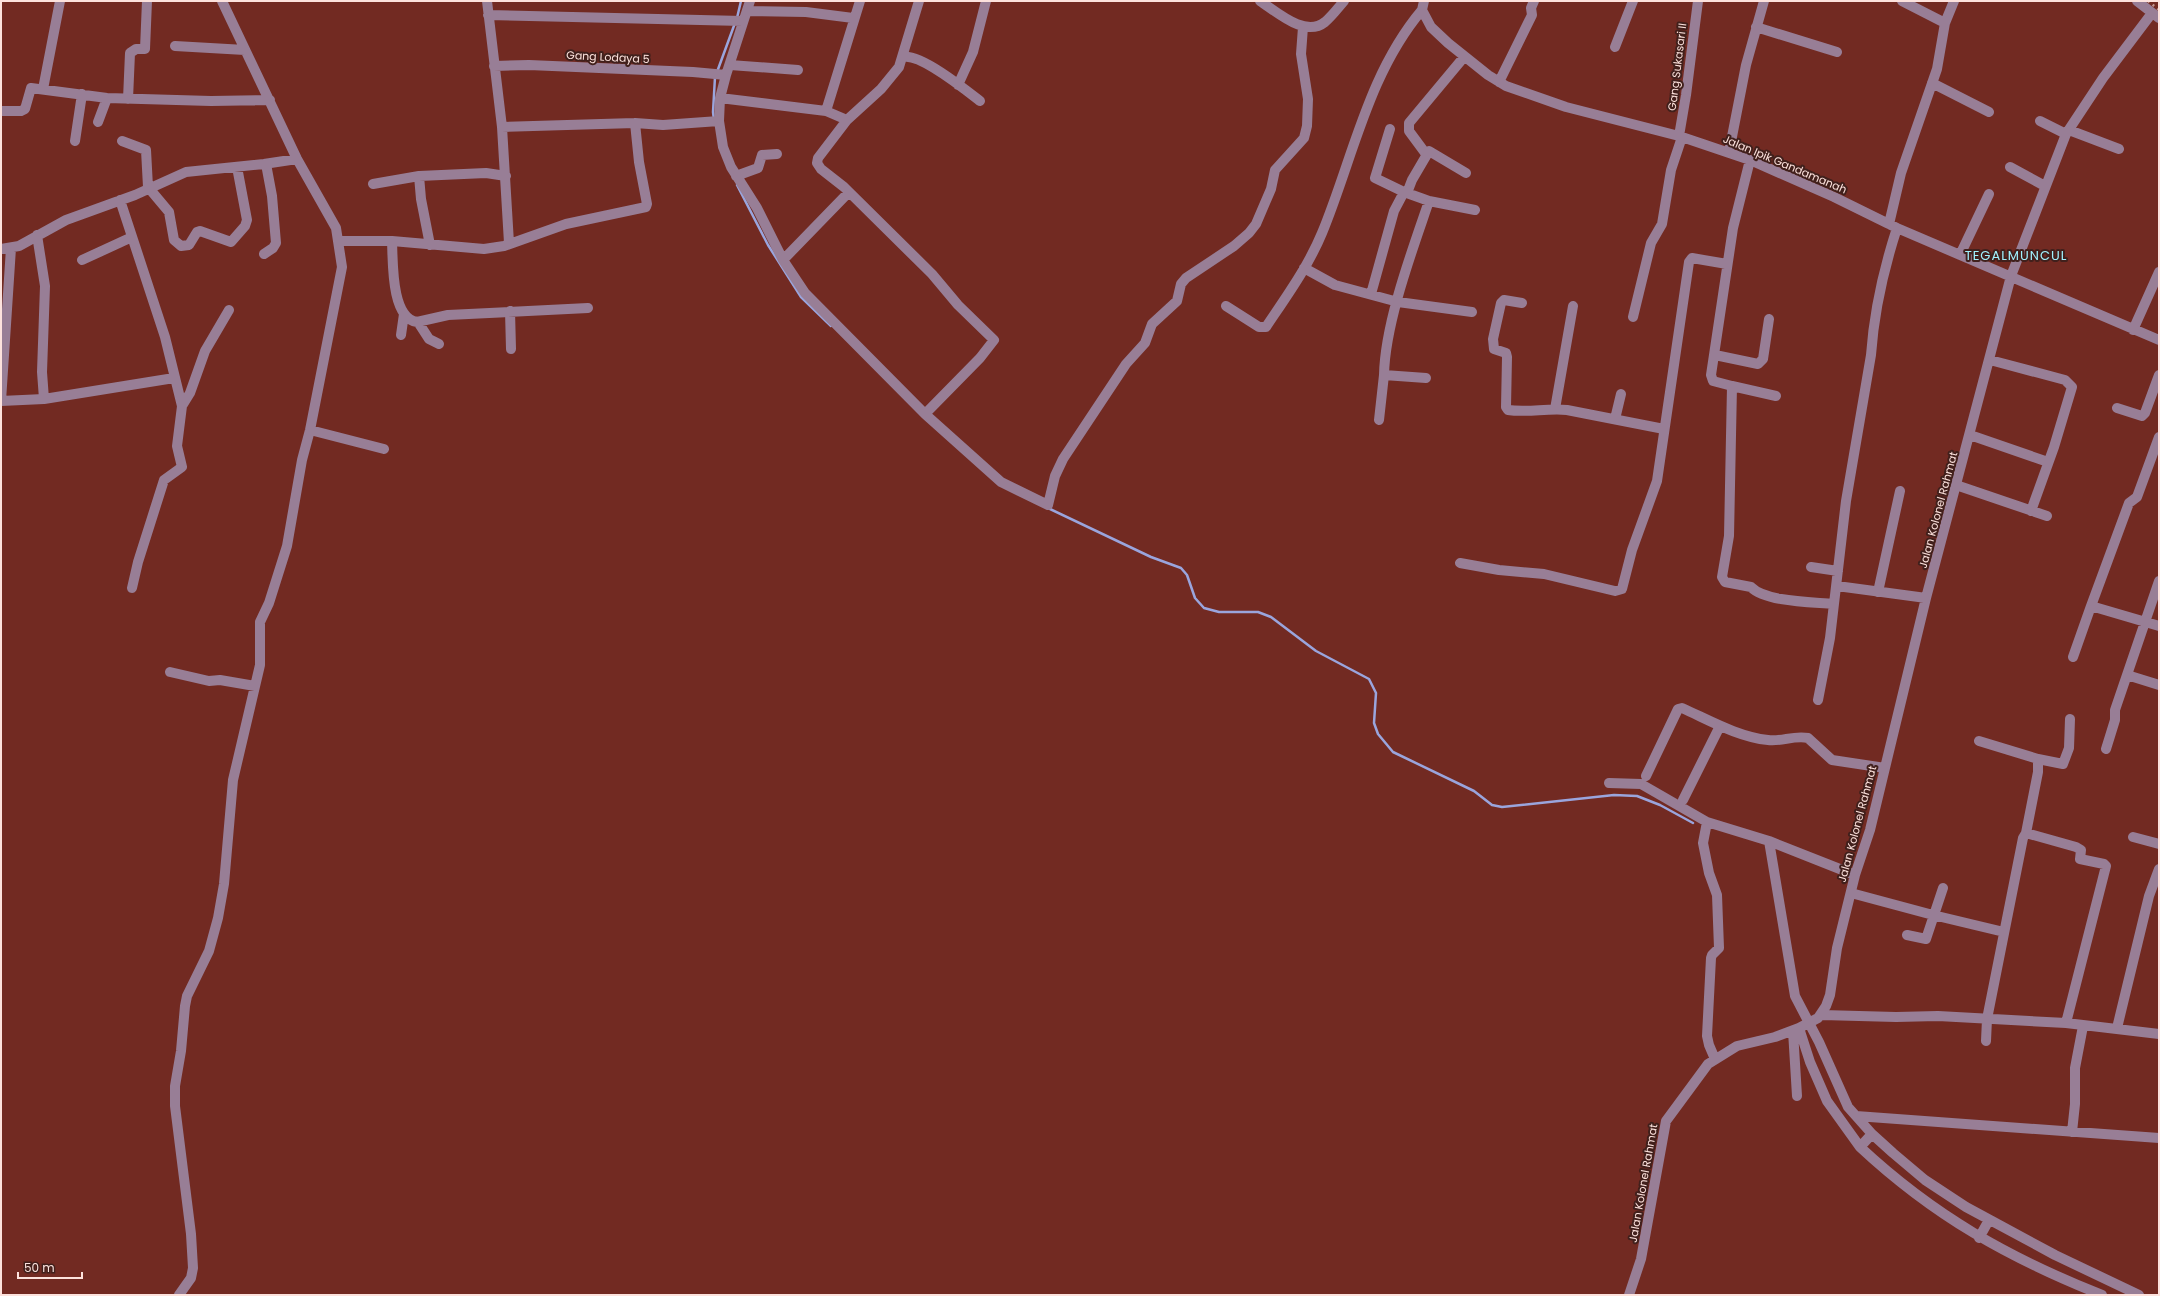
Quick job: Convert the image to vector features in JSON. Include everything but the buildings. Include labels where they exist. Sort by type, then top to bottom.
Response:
[{"type":"street","points":[[43,89],[60,1]]},
{"type":"street","points":[[128,99],[130,53],[136,49],[145,49],[146,1]]},
{"type":"street","points":[[180,1295],[191,1278],[193,1268],[191,1234],[176,1118],[175,1086],[181,1051],[187,996],[209,951],[218,918],[224,884],[233,780],[261,654],[258,632],[260,622],[269,603],[282,566],[302,460],[310,430],[342,267],[336,228],[297,159],[222,1]]},
{"type":"street","points":[[487,1],[502,126],[509,243]]},
{"type":"street","points":[[750,1],[746,11],[738,21],[730,65],[720,74],[720,98],[717,122],[723,147],[736,176],[757,208],[783,260],[810,298],[925,414],[1001,482],[1048,505],[1055,476],[1063,459],[1126,364],[1145,343],[1152,324],[1177,301],[1181,284],[1186,278],[1234,246],[1249,233],[1256,224],[1270,189],[1275,170],[1304,138],[1307,126],[1308,99],[1302,54],[1303,27]]},
{"type":"street","points":[[806,1],[806,12]]},
{"type":"street","points":[[826,111],[860,1]]},
{"type":"street","points":[[919,1],[899,67],[881,90],[847,120],[818,158],[817,163],[820,169],[849,192],[932,274],[958,305],[994,340],[980,358],[925,414]]},
{"type":"street","points":[[958,85],[972,52],[986,1]]},
{"type":"street","points":[[1260,1],[1303,27],[1312,27],[1324,23],[1344,1]]},
{"type":"street","points":[[1499,82],[1532,15],[1531,8],[1534,1]]},
{"type":"street","points":[[1615,47],[1633,1]]},
{"type":"street","name":"Gang Sukasari II","points":[[1633,317],[1651,243],[1662,224],[1671,170],[1680,137],[1698,1]]},
{"type":"street","points":[[1729,152],[1746,65],[1764,1]]},
{"type":"street","points":[[1902,1],[1945,23]]},
{"type":"street","points":[[1818,700],[1830,638],[1846,501],[1871,355],[1872,334],[1888,254],[1901,173],[1921,121],[1937,69],[1945,23],[1954,1]]},
{"type":"street","points":[[2137,1],[2156,15]]},
{"type":"street","points":[[1226,306],[1259,327],[1266,327],[1304,268],[1322,234],[1357,131],[1368,105],[1398,42],[1423,6]]},
{"type":"street","name":"Jalan Ipik Gandamanah","points":[[1423,6],[1431,27],[1464,57],[1499,82],[1523,94],[1680,137],[1750,160],[1834,197],[1893,226],[2159,340]]},
{"type":"street","points":[[746,11],[806,12],[854,18]]},
{"type":"street","points":[[488,15],[738,21]]},
{"type":"street","name":"Jalan Kolonel Rahmat","points":[[1629,1295],[1641,1259],[1666,1121],[1692,1083],[1708,1064],[1712,1053],[1800,1027],[1822,1015],[1830,995],[1837,948],[1855,875],[1870,830],[1926,598],[2011,276],[2045,186],[2068,132],[2103,78],[2156,15]]},
{"type":"street","points":[[1756,27],[1837,52]]},
{"type":"street","points":[[175,46],[245,50]]},
{"type":"street","points":[[903,57],[915,58],[980,100]]},
{"type":"street","points":[[1426,154],[1409,131],[1409,123],[1464,57]]},
{"type":"street","name":"Gang Lodaya 5","points":[[494,66],[529,65],[720,74]]},
{"type":"street","points":[[730,65],[798,70]]},
{"type":"street","points":[[1932,83],[1989,112]]},
{"type":"street","points":[[1,111],[21,111],[25,109],[31,88],[107,98],[211,101],[270,100]]},
{"type":"street","points":[[75,141],[82,94]]},
{"type":"street","points":[[98,122],[107,98]]},
{"type":"street","points":[[720,98],[826,111],[847,120]]},
{"type":"street","points":[[502,126],[635,123],[663,125],[717,122]]},
{"type":"street","points":[[2040,122],[2119,149]]},
{"type":"street","points":[[339,241],[392,242],[478,249],[509,243],[566,224],[646,206],[647,204],[639,162],[635,123]]},
{"type":"street","points":[[1390,129],[1374,176],[1379,180],[1429,201],[1475,210]]},
{"type":"street","points":[[122,141],[146,150],[141,191]]},
{"type":"street","points":[[1371,294],[1394,211],[1426,154],[1430,151],[1466,173]]},
{"type":"street","points":[[736,176],[758,168],[762,155],[777,154]]},
{"type":"street","points":[[174,378],[44,399],[1,401],[6,249],[19,246],[66,220],[120,200],[186,172],[266,164],[297,159]]},
{"type":"street","points":[[1750,160],[1733,228],[1712,380],[1776,396]]},
{"type":"street","points":[[264,254],[273,248],[276,243],[272,196],[266,164]]},
{"type":"street","points":[[141,191],[169,212],[171,232],[174,240],[179,245],[185,247],[189,245],[197,232],[200,231],[231,242],[245,226],[247,220],[237,167]]},
{"type":"street","points":[[2010,167],[2045,186]]},
{"type":"street","points":[[373,184],[419,176],[486,173],[506,176]]},
{"type":"street","points":[[419,176],[421,199],[430,245]]},
{"type":"street","points":[[783,260],[849,192]]},
{"type":"street","points":[[1960,255],[1989,194]]},
{"type":"street","points":[[120,200],[165,338],[182,406],[177,446],[182,467],[164,480],[138,562],[132,588]]},
{"type":"street","points":[[1379,420],[1388,341],[1398,302],[1429,201]]},
{"type":"street","points":[[37,235],[45,286],[42,372],[44,399]]},
{"type":"street","points":[[82,260],[132,237]]},
{"type":"street","points":[[392,242],[394,289],[404,314],[412,321],[418,322],[448,315],[588,308]]},
{"type":"street","points":[[1460,563],[1499,570],[1544,574],[1620,591],[1624,586],[1632,550],[1656,481],[1689,262],[1692,258],[1727,264]]},
{"type":"street","points":[[1304,268],[1335,286],[1398,302],[1472,312]]},
{"type":"street","points":[[2133,330],[2159,272]]},
{"type":"street","points":[[1522,303],[1504,300],[1493,339],[1494,350],[1506,353],[1507,357],[1506,407],[1509,410],[1526,412],[1555,409],[1664,429]]},
{"type":"street","points":[[1555,409],[1565,344],[1574,306]]},
{"type":"street","points":[[182,406],[190,393],[205,351],[229,310]]},
{"type":"street","points":[[510,312],[512,349]]},
{"type":"street","points":[[401,335],[404,314]]},
{"type":"street","points":[[1715,355],[1758,364],[1763,359],[1769,319]]},
{"type":"street","points":[[418,322],[429,339],[439,344]]},
{"type":"street","points":[[1990,360],[2070,383],[2072,387],[2031,511]]},
{"type":"street","points":[[1384,375],[1426,378]]},
{"type":"street","points":[[2117,408],[2142,416],[2145,413],[2159,375]]},
{"type":"street","points":[[1732,386],[1729,536],[1722,577],[1723,581],[1752,587],[1767,596],[1833,604]]},
{"type":"street","points":[[1615,419],[1621,394]]},
{"type":"street","points":[[310,430],[384,449]]},
{"type":"street","points":[[1970,435],[2048,462]]},
{"type":"street","points":[[2073,656],[2130,503],[2137,497],[2159,437]]},
{"type":"street","points":[[1956,486],[2047,516]]},
{"type":"street","points":[[1878,592],[1900,491]]},
{"type":"street","points":[[1811,567],[1838,571]]},
{"type":"street","points":[[2106,749],[2115,720],[2115,710],[2146,623],[2159,581]]},
{"type":"street","points":[[1837,586],[1926,598]]},
{"type":"street","points":[[2091,606],[2159,626]]},
{"type":"street","points":[[170,672],[209,681],[220,680],[255,686]]},
{"type":"street","points":[[2127,675],[2159,685]]},
{"type":"street","points":[[1646,776],[1678,709],[1682,708],[1720,726],[1768,740],[1808,738],[1832,760],[1885,768]]},
{"type":"street","points":[[1979,741],[2038,759],[2063,764],[2068,748],[2070,719]]},
{"type":"street","points":[[1683,800],[1720,726]]},
{"type":"street","points":[[1986,1041],[1987,1019],[2023,838],[2026,833],[2038,772],[2038,759]]},
{"type":"street","points":[[1609,783],[1641,784],[1707,822],[1770,841],[1855,875]]},
{"type":"street","points":[[1707,822],[1703,843],[1709,873],[1717,895],[1719,948],[1710,958],[1707,1036],[1712,1053]]},
{"type":"street","points":[[2026,833],[2076,847],[2081,850],[2080,859],[2104,864],[2106,866],[2066,1023]]},
{"type":"street","points":[[2133,837],[2159,844]]},
{"type":"street","points":[[1770,841],[1800,1027],[1810,1062],[1827,1101],[1912,1191],[1942,1203],[2065,1280],[2102,1295]]},
{"type":"street","points":[[2118,1028],[2149,896],[2159,869]]},
{"type":"street","points":[[1907,935],[1926,939],[1943,888]]},
{"type":"street","points":[[1851,893],[1933,916],[2004,932]]},
{"type":"street","points":[[1822,1015],[1896,1017],[1938,1016],[2066,1023],[2159,1034]]},
{"type":"street","points":[[2072,1132],[2076,1104],[2075,1068],[2083,1026]]},
{"type":"street","points":[[1797,1096],[1800,1027]]},
{"type":"street","points":[[1800,1027],[1819,1042],[1848,1107],[1856,1116],[1866,1141],[1925,1180],[1942,1203],[1984,1229],[2055,1255],[2139,1295]]},
{"type":"street","points":[[1856,1116],[2159,1138]]},
{"type":"waterway","points":[[737,18],[741,1]]},
{"type":"waterway","points":[[717,72],[735,23]]},
{"type":"waterway","points":[[714,120],[715,77]]},
{"type":"waterway","points":[[737,185],[768,245],[801,297],[831,326]]},
{"type":"waterway","points":[[1048,508],[1151,557],[1181,568],[1187,575],[1195,598],[1204,608],[1219,612],[1258,612],[1271,617],[1316,651],[1369,679],[1376,693],[1374,723],[1378,734],[1393,752],[1474,791],[1492,805],[1502,807],[1614,795],[1637,796],[1660,805],[1693,823]]},
{"type":"railway","points":[[2148,1],[2159,10]]},
{"type":"district","name":"TEGALMUNCUL","points":[[2016,255]]}]
